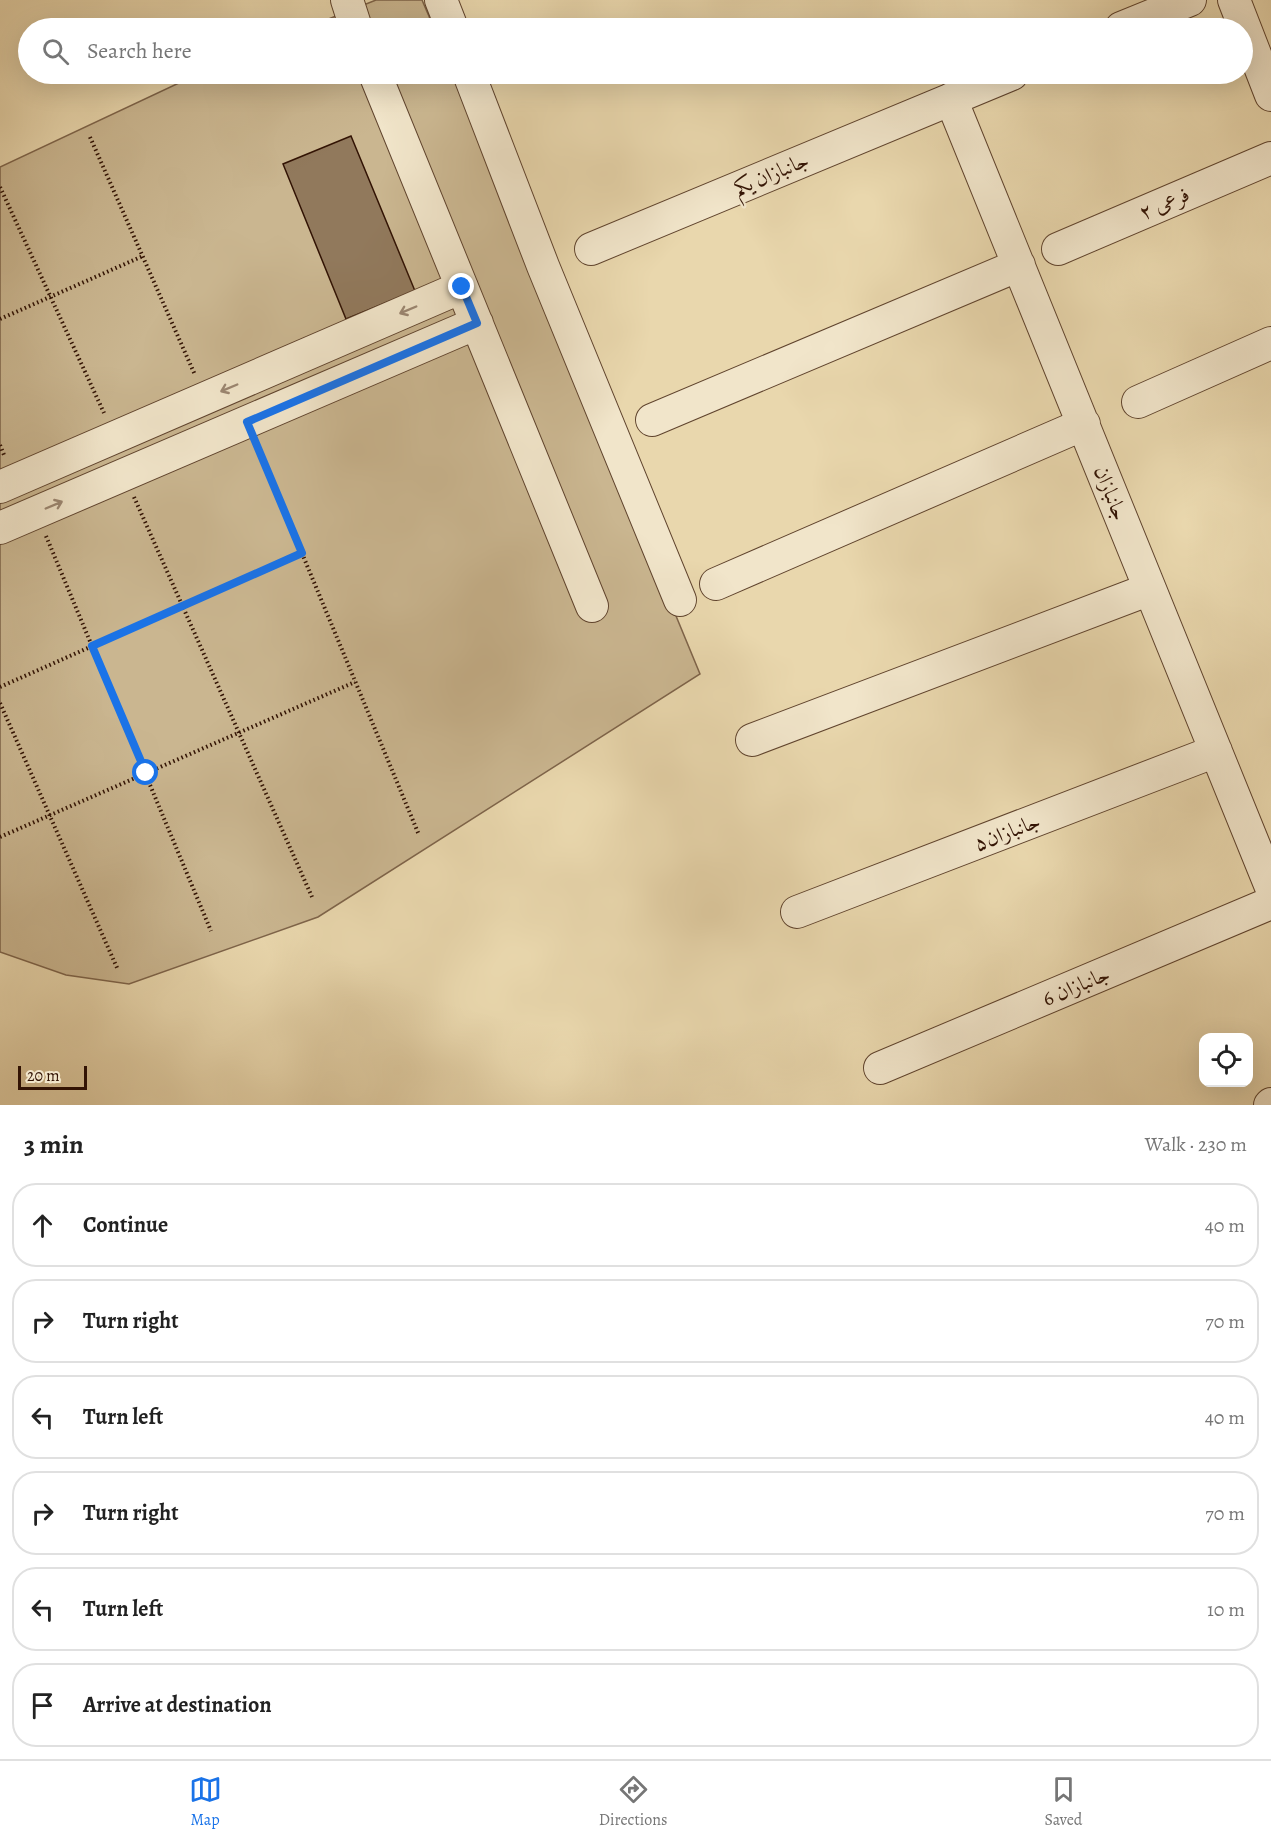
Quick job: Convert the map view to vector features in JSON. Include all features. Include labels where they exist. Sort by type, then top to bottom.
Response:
[{"type":"street","points":[[346,0],[352,18]]},
{"type":"street","points":[[441,0],[448,18]]},
{"type":"street","points":[[1146,18],[1190,0]]},
{"type":"street","points":[[1234,0],[1241,18]]},
{"type":"street","points":[[1253,49],[1271,95]]},
{"type":"street","points":[[379,84],[592,606]]},
{"type":"street","points":[[473,84],[543,266],[680,600]]},
{"type":"street","name":"جانبازان یکم","points":[[591,249],[988,84]]},
{"type":"street","name":"جانبازان","points":[[951,99],[1271,887]]},
{"type":"street","name":"فرعی ۲","points":[[1058,249],[1271,158]]},
{"type":"street","points":[[652,420],[1019,265]]},
{"type":"street","points":[[0,488],[462,287]]},
{"type":"street","points":[[0,528],[477,323]]},
{"type":"street","points":[[1138,402],[1271,342]]},
{"type":"street","points":[[716,584],[1084,424]]},
{"type":"street","points":[[752,740],[1150,589]]},
{"type":"street","name":"جانبازان۵","points":[[797,912],[1216,751]]},
{"type":"street","name":"جانبازان 6","points":[[880,1068],[1271,903]]},
{"type":"path","points":[[90,137],[205,399]]},
{"type":"path","points":[[0,188],[115,437]]},
{"type":"path","points":[[0,319],[143,256]]},
{"type":"path","points":[[247,422],[419,835]]},
{"type":"path","points":[[124,475],[312,897]]},
{"type":"path","points":[[36,513],[211,931]]},
{"type":"path","points":[[0,687],[302,553]]},
{"type":"path","points":[[0,837],[355,682]]},
{"type":"path","points":[[0,703],[118,970]]},
{"type":"shaded area","points":[[376,0],[422,0],[430,18],[331,18]]},
{"type":"shaded area","points":[[177,84],[456,84],[700,674],[318,917],[129,984],[66,975],[0,952],[0,167]]},
{"type":"building","points":[[351,136],[415,291],[346,319],[283,164]]},
{"type":"route","points":[[146,773],[92,646],[302,553],[247,422],[477,323],[462,287]]}]
